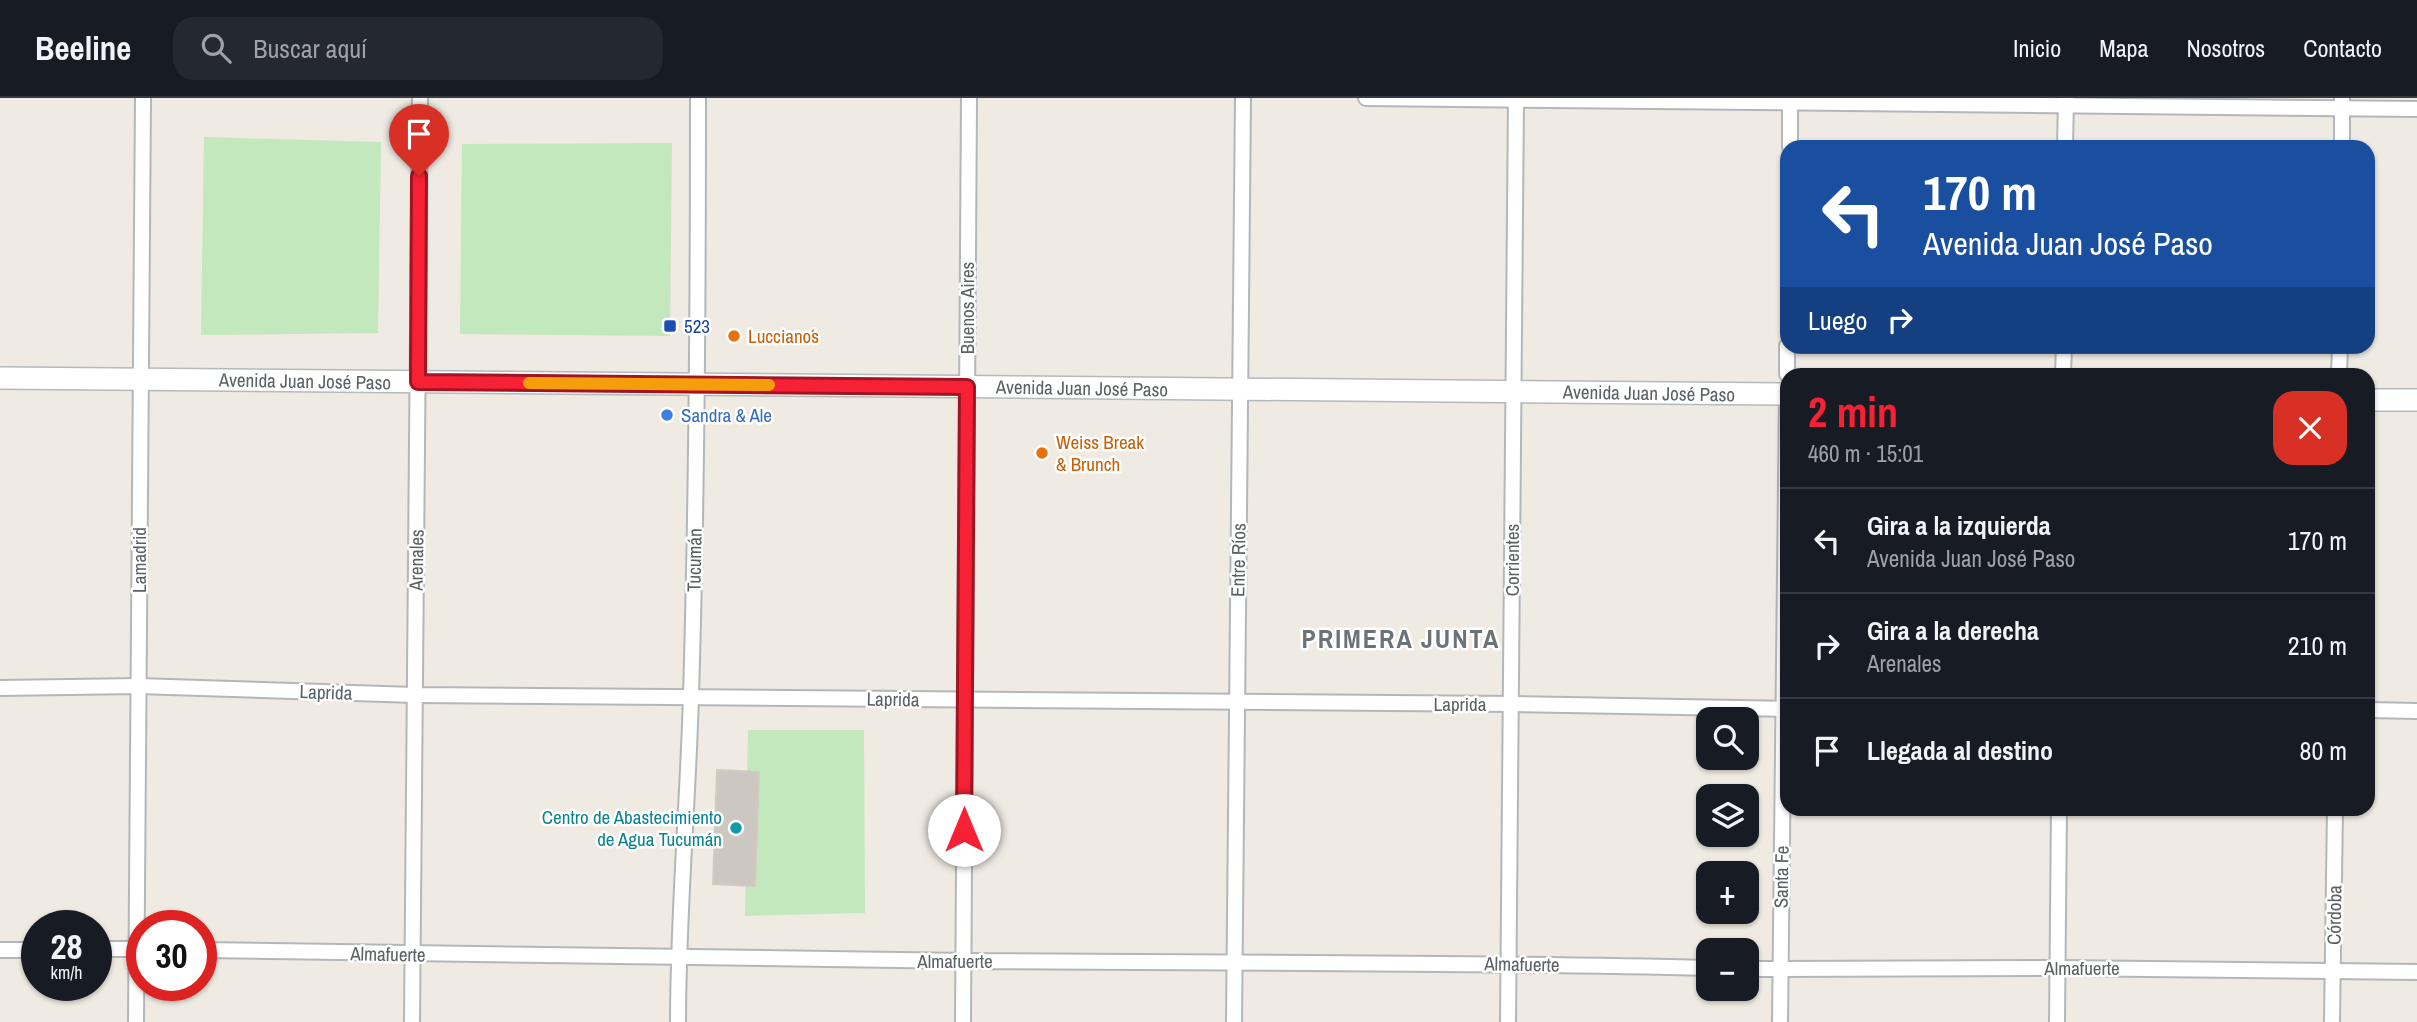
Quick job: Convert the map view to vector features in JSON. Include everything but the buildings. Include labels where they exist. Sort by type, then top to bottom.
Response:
[{"type":"main road","name":"Avenida Juan José Paso","points":[[0,378],[1780,395]]},
{"type":"main road","points":[[2375,400],[2417,400]]},
{"type":"street","name":"Lamadrid","points":[[139,910],[143,98]]},
{"type":"street","name":"Arenales","points":[[412,1022],[420,98]]},
{"type":"street","name":"Tucumán","points":[[678,1022],[678,958],[691,697],[697,385],[698,98]]},
{"type":"street","name":"Buenos Aires","points":[[963,1022],[969,98]]},
{"type":"street","name":"Entre Ríos","points":[[1234,1022],[1243,98]]},
{"type":"street","points":[[1366,98],[2342,103],[2417,109]]},
{"type":"street","name":"Corrientes","points":[[1508,1022],[1516,99]]},
{"type":"street","points":[[1790,100],[1790,140]]},
{"type":"street","points":[[2065,140],[2066,102]]},
{"type":"street","points":[[2342,103],[2342,140]]},
{"type":"street","name":"Laprida","points":[[0,688],[138,686],[415,695],[1511,704],[1780,709]]},
{"type":"street","points":[[2375,710],[2417,711]]},
{"type":"street","name":"Santa Fe","points":[[1780,1022],[1783,816]]},
{"type":"street","points":[[2057,1022],[2059,816]]},
{"type":"street","name":"Córdoba","points":[[2332,1022],[2335,816]]},
{"type":"street","points":[[0,950],[21,950]]},
{"type":"street","name":"Almafuerte","points":[[217,950],[963,961],[1508,963],[1696,968]]},
{"type":"street","name":"Almafuerte","points":[[1759,969],[2058,968],[2417,972]]},
{"type":"street","name":"Lamadrid","points":[[136,1022],[137,1001]]},
{"type":"green space","points":[[204,137],[381,142],[378,333],[201,335]]},
{"type":"green space","points":[[672,143],[670,336],[460,334],[462,144]]},
{"type":"green space","points":[[748,730],[864,730],[865,913],[745,916]]},
{"type":"slow traffic","points":[[529,383],[769,385]]},
{"type":"place","name":"523","points":[[670,326]]},
{"type":"place","name":"Lucciano´s","points":[[734,336]]},
{"type":"place","name":"Sandra & Ale","points":[[667,415]]},
{"type":"place","name":"Weiss Break & Brunch","points":[[1042,453]]},
{"type":"place","name":"Centro de Abastecimiento de Agua Tucumán","points":[[736,828]]},
{"type":"district","name":"PRIMERA JUNTA","points":[[1401,638]]},
{"type":"route","points":[[419,176],[418,382],[967,387],[964,830]]}]
